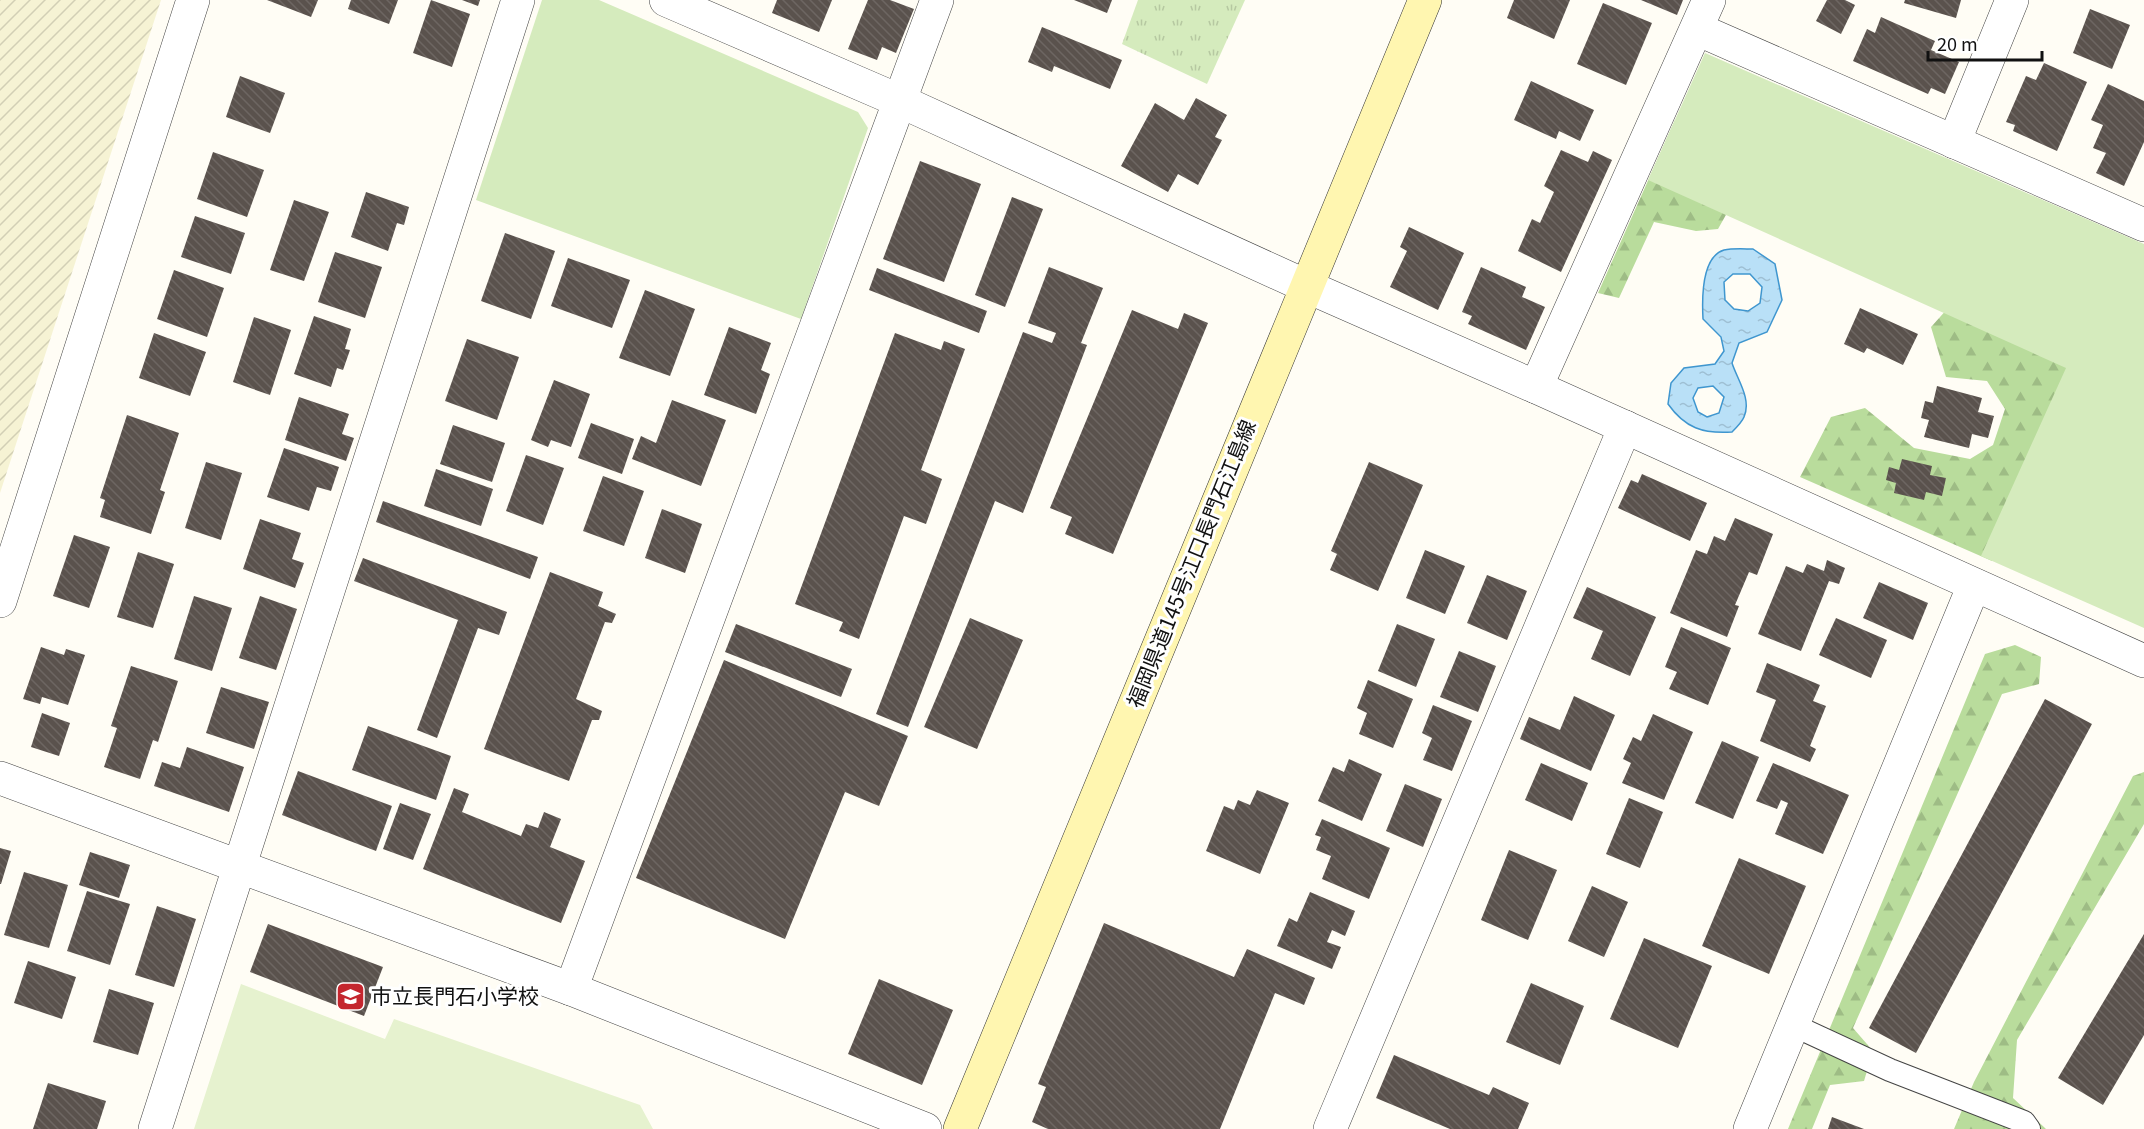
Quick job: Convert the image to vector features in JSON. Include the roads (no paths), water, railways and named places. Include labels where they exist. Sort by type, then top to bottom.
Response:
[{"type":"main road","name":"福岡県道145号江口長門石江島線","points":[[960,1129],[1425,0]]},
{"type":"street","points":[[0,601],[193,0]]},
{"type":"street","points":[[156,1129],[518,0]]},
{"type":"street","points":[[666,0],[900,101],[1306,286],[2144,661]]},
{"type":"street","points":[[571,989],[938,0]]},
{"type":"street","points":[[1954,142],[2012,0]]},
{"type":"street","points":[[1536,387],[1703,15],[1954,142],[2144,225]]},
{"type":"street","points":[[1329,1129],[1625,427]]},
{"type":"street","points":[[1750,1129],[1974,585]]},
{"type":"street","points":[[0,778],[571,989],[925,1129]]},
{"type":"lane","points":[[1793,1025],[1890,1070],[2024,1122],[2029,1129]]},
{"type":"water","points":[[1753,249],[1775,264],[1782,300],[1767,332],[1739,343],[1732,363],[1746,403],[1746,410],[1739,425],[1732,432],[1712,432],[1696,428],[1681,419],[1668,404],[1671,383],[1684,368],[1715,364],[1724,351],[1721,337],[1703,319],[1704,280],[1711,261],[1716,254],[1724,250]],"holes":[[[1733,274],[1750,274],[1762,287],[1760,303],[1748,311],[1734,309],[1725,300],[1724,282]],[[1713,386],[1724,397],[1719,413],[1707,417],[1698,412],[1693,398],[1698,388]]]},
{"type":"place","name":"市立長門石小学校","points":[[350,997]]}]
